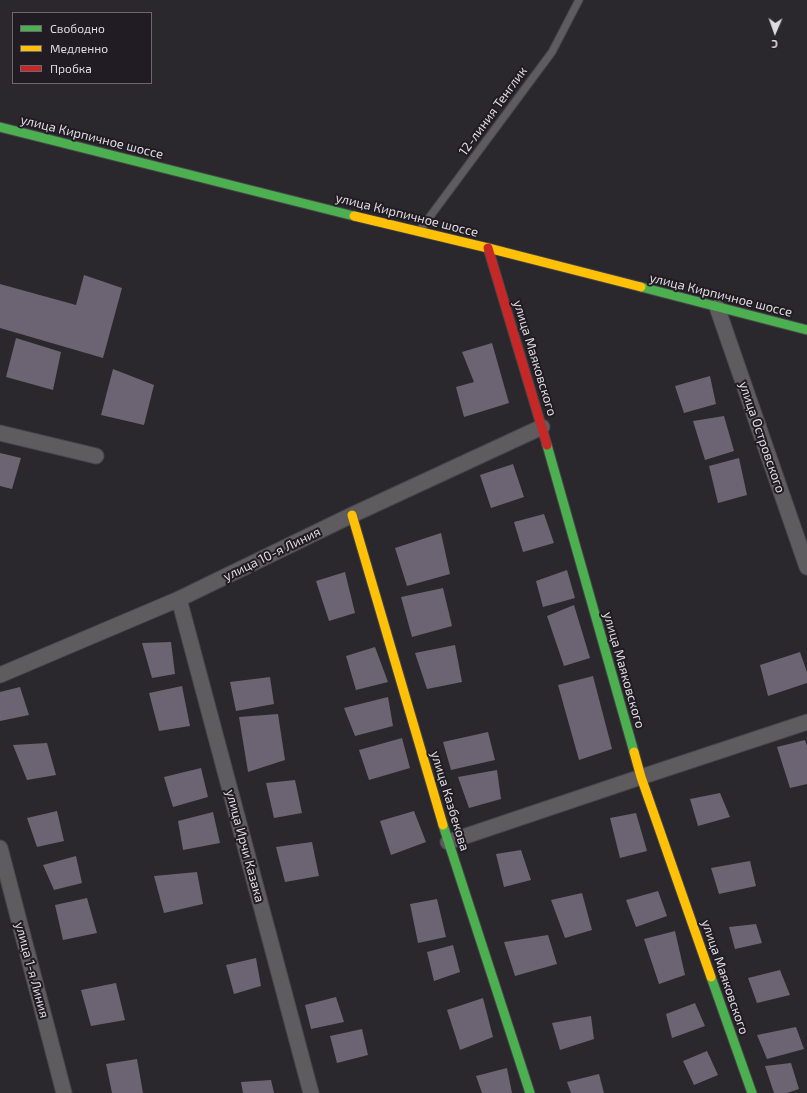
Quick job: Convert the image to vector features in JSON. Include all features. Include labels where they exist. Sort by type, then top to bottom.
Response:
[{"type":"street","name":"улица Кирпичное шоссе","points":[[0,127],[488,248],[807,330]]},
{"type":"street","name":"улица Маяковского","points":[[488,248],[542,427],[641,777],[752,1093]]},
{"type":"street","name":"улица Островского","points":[[717,307],[807,567]]},
{"type":"street","name":"улица 10-я Линия","points":[[0,675],[179,599],[352,515],[542,427]]},
{"type":"street","points":[[0,433],[96,456]]},
{"type":"street","name":"улица Казбекова","points":[[352,515],[448,842],[530,1093]]},
{"type":"street","name":"улица Ирчи Казака","points":[[179,599],[311,1093]]},
{"type":"street","points":[[448,842],[807,722]]},
{"type":"street","name":"улица 1-я Линия","points":[[0,848],[64,1093]]},
{"type":"lane","name":"12-линия Тенглик","points":[[419,232],[552,52],[579,0]]},
{"type":"building","points":[[84,275],[122,288],[103,358],[0,328],[0,284],[76,305]]},
{"type":"building","points":[[16,338],[61,352],[53,390],[6,377]]},
{"type":"building","points":[[492,343],[509,403],[464,417],[456,387],[474,382],[462,352]]},
{"type":"building","points":[[113,369],[154,385],[144,425],[101,415]]},
{"type":"building","points":[[710,376],[716,404],[684,413],[675,386]]},
{"type":"building","points":[[724,416],[734,451],[705,460],[693,421]]},
{"type":"building","points":[[0,453],[21,458],[12,489],[0,486]]},
{"type":"building","points":[[739,458],[747,495],[718,503],[709,466]]},
{"type":"building","points":[[513,464],[524,497],[491,508],[480,475]]},
{"type":"building","points":[[544,514],[554,543],[523,552],[514,522]]},
{"type":"building","points":[[441,533],[450,574],[407,586],[395,548]]},
{"type":"building","points":[[567,570],[575,598],[543,607],[536,581]]},
{"type":"building","points":[[345,572],[355,613],[329,621],[316,581]]},
{"type":"building","points":[[443,588],[452,626],[412,637],[401,597]]},
{"type":"building","points":[[574,605],[590,658],[564,666],[547,616]]},
{"type":"building","points":[[171,642],[175,674],[152,678],[142,643]]},
{"type":"building","points":[[455,645],[462,682],[427,689],[415,653]]},
{"type":"building","points":[[375,647],[388,682],[356,690],[346,656]]},
{"type":"building","points":[[800,652],[807,672],[807,683],[768,696],[760,665]]},
{"type":"building","points":[[593,676],[612,749],[579,760],[558,685]]},
{"type":"building","points":[[270,677],[274,704],[236,711],[230,682]]},
{"type":"building","points":[[182,686],[190,726],[159,731],[149,693]]},
{"type":"building","points":[[20,687],[29,715],[0,721],[0,692]]},
{"type":"building","points":[[388,697],[393,726],[355,736],[344,708]]},
{"type":"building","points":[[278,714],[285,760],[248,772],[239,717]]},
{"type":"building","points":[[488,732],[495,760],[451,770],[443,742]]},
{"type":"building","points":[[402,738],[410,768],[369,780],[359,750]]},
{"type":"building","points":[[805,740],[807,746],[807,784],[790,788],[777,747]]},
{"type":"building","points":[[47,743],[56,775],[27,780],[13,745]]},
{"type":"building","points":[[201,768],[208,797],[173,807],[164,777]]},
{"type":"building","points":[[497,770],[501,799],[469,808],[458,777]]},
{"type":"building","points":[[295,780],[302,813],[274,818],[266,783]]},
{"type":"building","points":[[720,793],[730,817],[698,826],[690,799]]},
{"type":"building","points":[[57,811],[64,841],[37,847],[27,818]]},
{"type":"building","points":[[414,811],[426,842],[391,855],[380,821]]},
{"type":"building","points":[[213,812],[220,843],[183,850],[178,821]]},
{"type":"building","points":[[636,813],[647,851],[620,858],[610,818]]},
{"type":"building","points":[[312,842],[319,876],[285,882],[276,847]]},
{"type":"building","points":[[521,850],[531,880],[504,887],[496,854]]},
{"type":"building","points":[[76,856],[82,883],[54,890],[43,865]]},
{"type":"building","points":[[750,861],[756,886],[719,894],[711,868]]},
{"type":"building","points":[[197,872],[203,904],[164,913],[154,876]]},
{"type":"building","points":[[658,891],[667,916],[636,927],[626,900]]},
{"type":"building","points":[[582,893],[592,930],[565,938],[551,900]]},
{"type":"building","points":[[87,898],[97,933],[63,940],[55,905]]},
{"type":"building","points":[[437,899],[446,937],[418,943],[410,904]]},
{"type":"building","points":[[756,924],[762,943],[735,949],[729,927]]},
{"type":"building","points":[[675,931],[685,975],[659,984],[644,939]]},
{"type":"building","points":[[548,935],[557,964],[515,976],[504,942]]},
{"type":"building","points":[[453,945],[460,972],[434,981],[427,952]]},
{"type":"building","points":[[256,958],[261,986],[234,994],[226,965]]},
{"type":"building","points":[[780,970],[790,995],[757,1003],[748,978]]},
{"type":"building","points":[[116,983],[125,1020],[91,1026],[81,990]]},
{"type":"building","points":[[336,997],[344,1022],[311,1029],[305,1005]]},
{"type":"building","points":[[483,998],[493,1037],[460,1050],[447,1010]]},
{"type":"building","points":[[695,1003],[705,1026],[672,1038],[666,1014]]},
{"type":"building","points":[[591,1016],[594,1039],[560,1050],[552,1023]]},
{"type":"building","points":[[796,1027],[804,1049],[767,1059],[757,1035]]},
{"type":"building","points":[[362,1029],[368,1055],[337,1063],[330,1036]]},
{"type":"building","points":[[707,1051],[718,1075],[694,1085],[683,1061]]},
{"type":"building","points":[[137,1059],[143,1093],[112,1093],[106,1064]]},
{"type":"building","points":[[791,1063],[799,1089],[787,1093],[774,1093],[765,1066]]},
{"type":"building","points":[[507,1068],[512,1093],[482,1093],[476,1076]]},
{"type":"building","points":[[599,1074],[604,1093],[571,1093],[567,1082]]},
{"type":"building","points":[[271,1080],[274,1093],[243,1093],[241,1082]]},
{"type":"traffic: fast","points":[[0,127],[354,216]]},
{"type":"traffic: fast","points":[[641,287],[807,330]]},
{"type":"traffic: fast","points":[[547,445],[634,752]]},
{"type":"traffic: fast","points":[[443,825],[530,1093]]},
{"type":"traffic: fast","points":[[711,977],[752,1093]]},
{"type":"traffic: slow","points":[[354,216],[641,287]]},
{"type":"traffic: slow","points":[[352,515],[443,825]]},
{"type":"traffic: slow","points":[[634,752],[641,777],[711,977]]},
{"type":"traffic: jam","points":[[488,248],[547,445]]}]
